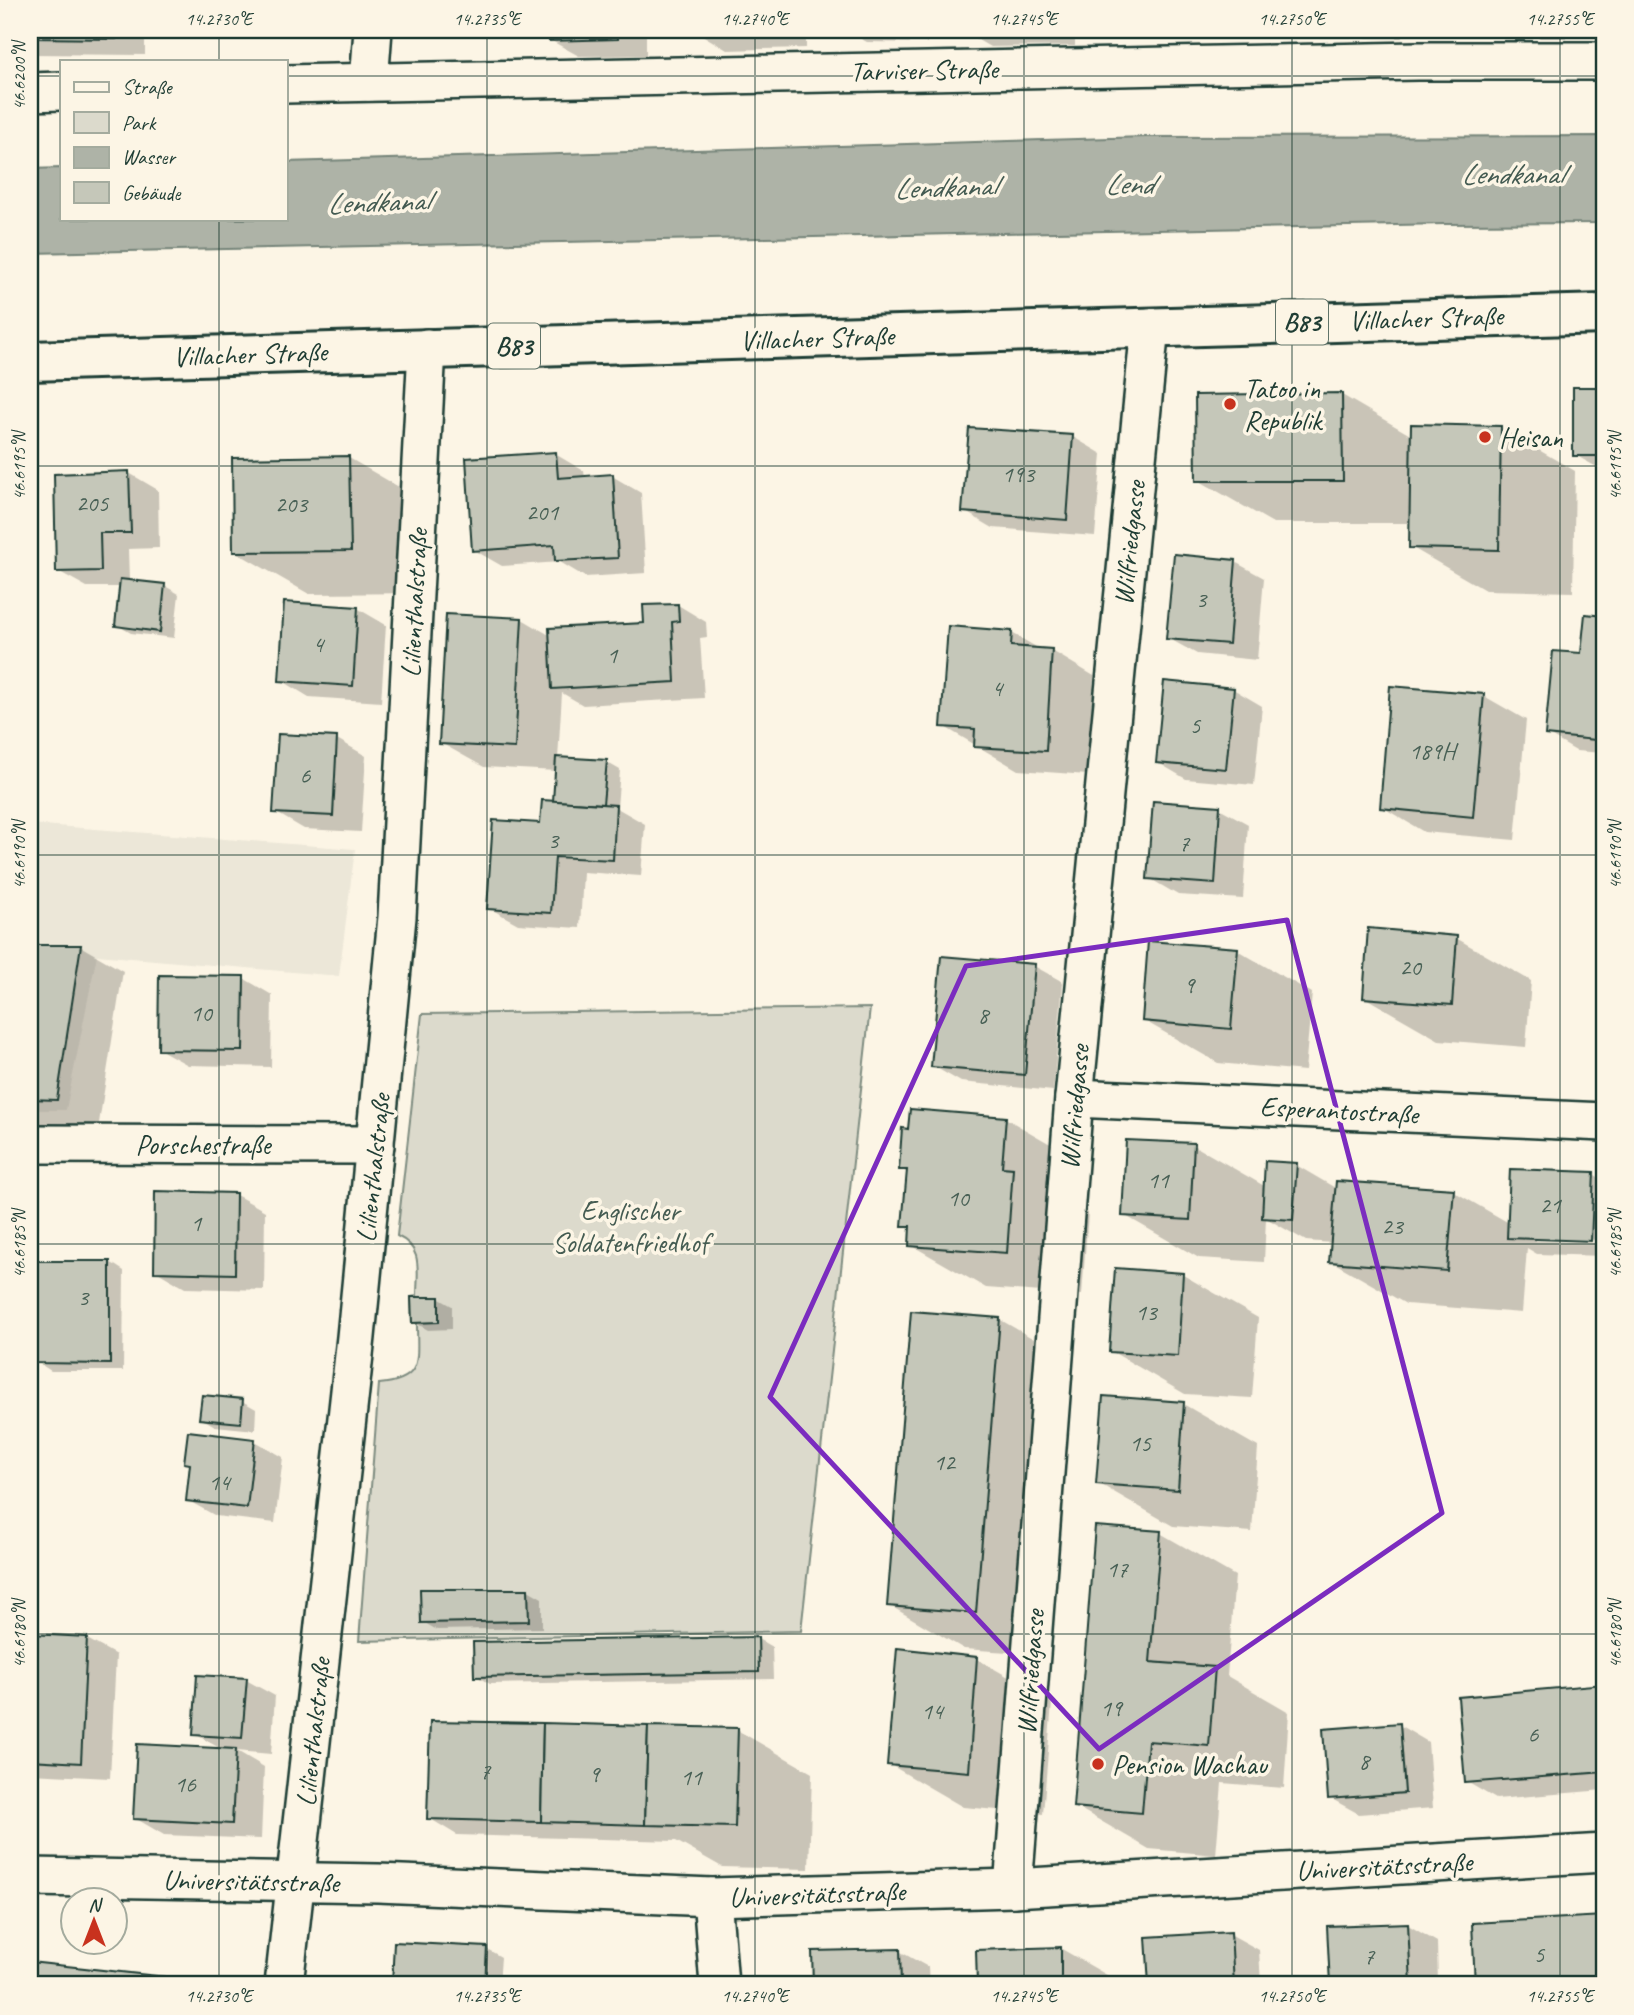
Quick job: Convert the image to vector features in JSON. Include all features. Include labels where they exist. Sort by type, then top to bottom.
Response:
[{"type":"main road","name":"Villacher Straße","points":[[30,361],[1604,314]]},
{"type":"street","points":[[369,82],[373,30]]},
{"type":"street","name":"Tarviser Straße","points":[[287,84],[1419,45],[1604,61]]},
{"type":"street","points":[[30,92],[60,91]]},
{"type":"street","name":"Wilfriedgasse","points":[[1013,1888],[1074,1098],[1150,327]]},
{"type":"street","name":"Lilienthalstraße","points":[[284,1985],[375,1145],[397,917],[428,348]]},
{"type":"street","name":"Esperantostraße","points":[[1074,1098],[1604,1122]]},
{"type":"street","name":"Porschestraße","points":[[30,1144],[375,1145]]},
{"type":"street","name":"Universitätsstraße","points":[[30,1877],[297,1881],[712,1897],[1013,1888],[1604,1853]]},
{"type":"street","points":[[712,1897],[719,1985]]},
{"type":"highlighted area","points":[[1287,920],[1442,1513],[1099,1749],[770,1397],[966,966]]},
{"type":"shaded area","points":[[30,824],[355,849],[339,976],[97,955],[66,1110],[30,1110]]},
{"type":"green space","name":"Englischer Soldatenfriedhof","points":[[870,1008],[801,1631],[359,1641],[379,1384],[404,1378],[411,1373],[417,1358],[417,1323],[412,1323],[411,1297],[417,1296],[417,1261],[412,1247],[397,1236],[422,1014]]},
{"type":"water","name":"Lend","points":[[1604,136],[1604,223],[30,253],[30,169],[60,168],[60,220],[287,220],[287,162],[1146,137]]},
{"type":"building","points":[[30,30],[116,30],[116,39],[30,38]]},
{"type":"building","points":[[549,30],[618,30],[618,39],[549,41]]},
{"type":"building","points":[[697,30],[778,30],[778,33],[697,34]]},
{"type":"building","points":[[1573,387],[1604,387],[1604,456],[1573,456]]},
{"type":"building","points":[[1342,393],[1343,481],[1196,481],[1195,395]]},
{"type":"building","points":[[1411,424],[1501,426],[1499,550],[1409,548]]},
{"type":"building","points":[[969,428],[1073,435],[1067,520],[962,512]]},
{"type":"building","points":[[556,452],[558,478],[613,474],[618,558],[555,561],[554,545],[472,551],[466,458]]},
{"type":"building","points":[[349,456],[351,551],[233,552],[232,458]]},
{"type":"building","points":[[129,471],[131,533],[100,533],[101,571],[56,572],[54,474]]},
{"type":"building","points":[[1174,554],[1236,560],[1229,644],[1166,639]]},
{"type":"building","points":[[120,579],[165,584],[160,632],[115,626]]},
{"type":"building","points":[[284,602],[358,607],[353,686],[279,681]]},
{"type":"building","points":[[678,604],[679,621],[672,622],[675,682],[552,689],[549,628],[644,623],[643,605]]},
{"type":"building","points":[[446,614],[522,618],[515,748],[439,744]]},
{"type":"building","points":[[1585,614],[1604,616],[1604,648],[1595,740],[1545,735],[1553,651],[1581,653]]},
{"type":"building","points":[[948,626],[1012,631],[1011,646],[1052,649],[1046,751],[974,747],[975,729],[941,727]]},
{"type":"building","points":[[1604,648],[1604,741],[1595,740]]},
{"type":"building","points":[[1164,681],[1234,688],[1226,769],[1156,763]]},
{"type":"building","points":[[1390,686],[1484,694],[1473,817],[1380,808]]},
{"type":"building","points":[[278,734],[337,737],[333,816],[273,813]]},
{"type":"building","points":[[556,757],[607,760],[603,804],[553,801]]},
{"type":"building","points":[[542,800],[616,805],[613,860],[555,857],[551,913],[487,909],[493,820],[540,823]]},
{"type":"building","points":[[1153,801],[1220,806],[1215,884],[1147,879]]},
{"type":"building","points":[[1368,928],[1457,936],[1452,1005],[1363,998]]},
{"type":"building","points":[[1148,941],[1238,948],[1231,1029],[1142,1021]]},
{"type":"building","points":[[30,945],[81,945],[57,1100],[30,1099]]},
{"type":"building","points":[[941,956],[1035,964],[1025,1075],[931,1067]]},
{"type":"building","points":[[159,975],[244,976],[243,1051],[158,1050]]},
{"type":"building","points":[[910,1109],[1006,1117],[1002,1167],[1013,1168],[1007,1253],[909,1246],[910,1226],[902,1226],[907,1170],[899,1170],[902,1128],[908,1129]]},
{"type":"building","points":[[1126,1140],[1194,1143],[1190,1220],[1122,1216]]},
{"type":"building","points":[[1265,1161],[1297,1163],[1293,1220],[1262,1218]]},
{"type":"building","points":[[1510,1169],[1594,1172],[1591,1241],[1507,1238]]},
{"type":"building","points":[[1336,1181],[1454,1189],[1447,1271],[1329,1262]]},
{"type":"building","points":[[155,1191],[236,1193],[235,1274],[154,1272]]},
{"type":"building","points":[[36,1261],[110,1261],[110,1364],[35,1363]]},
{"type":"building","points":[[1115,1268],[1183,1273],[1178,1356],[1109,1352]]},
{"type":"building","points":[[411,1297],[439,1297],[439,1322],[412,1323]]},
{"type":"building","points":[[911,1311],[1000,1318],[976,1613],[887,1606]]},
{"type":"building","points":[[202,1395],[243,1399],[241,1423],[199,1419]]},
{"type":"building","points":[[1103,1396],[1184,1402],[1178,1490],[1096,1484]]},
{"type":"building","points":[[188,1431],[255,1439],[247,1508],[186,1501],[190,1464],[184,1463]]},
{"type":"building","points":[[1095,1526],[1161,1531],[1150,1662],[1215,1667],[1209,1746],[1148,1741],[1142,1813],[1073,1807]]},
{"type":"building","points":[[420,1589],[528,1589],[529,1621],[421,1623]]},
{"type":"building","points":[[30,1634],[87,1637],[81,1763],[30,1760]]},
{"type":"building","points":[[758,1637],[759,1672],[474,1677],[473,1642]]},
{"type":"building","points":[[897,1648],[977,1657],[969,1772],[887,1765]]},
{"type":"building","points":[[197,1675],[247,1678],[242,1738],[193,1735]]},
{"type":"building","points":[[1604,1684],[1604,1772],[1465,1783],[1458,1697]]},
{"type":"building","points":[[430,1721],[543,1723],[541,1822],[427,1819]]},
{"type":"building","points":[[543,1723],[648,1726],[645,1825],[541,1822]]},
{"type":"building","points":[[1400,1723],[1405,1793],[1328,1799],[1323,1729]]},
{"type":"building","points":[[648,1726],[738,1728],[735,1827],[645,1825]]},
{"type":"building","points":[[137,1744],[236,1749],[232,1824],[133,1819]]},
{"type":"building","points":[[1604,1916],[1604,1985],[1475,1985],[1472,1923]]},
{"type":"building","points":[[1408,1923],[1411,1985],[1330,1985],[1327,1926]]},
{"type":"building","points":[[1231,1932],[1234,1985],[1149,1985],[1146,1937]]},
{"type":"building","points":[[394,1942],[487,1947],[485,1985],[392,1985]]},
{"type":"building","points":[[1061,1947],[1061,1985],[977,1985],[976,1950]]},
{"type":"building","points":[[900,1949],[901,1985],[813,1985],[812,1951]]},
{"type":"building","points":[[30,1962],[211,1982],[211,1985],[30,1985]]},
{"type":"place","name":"Tatoo in Republik","points":[[1230,404]]},
{"type":"place","name":"Heisan","points":[[1485,437]]},
{"type":"place","name":"Pension Wachau","points":[[1098,1764]]},
{"type":"water label","name":"Lendkanal","points":[[1512,174]]},
{"type":"water label","name":"Lendkanal","points":[[945,187]]},
{"type":"water label","name":"Lendkanal","points":[[378,202]]}]
